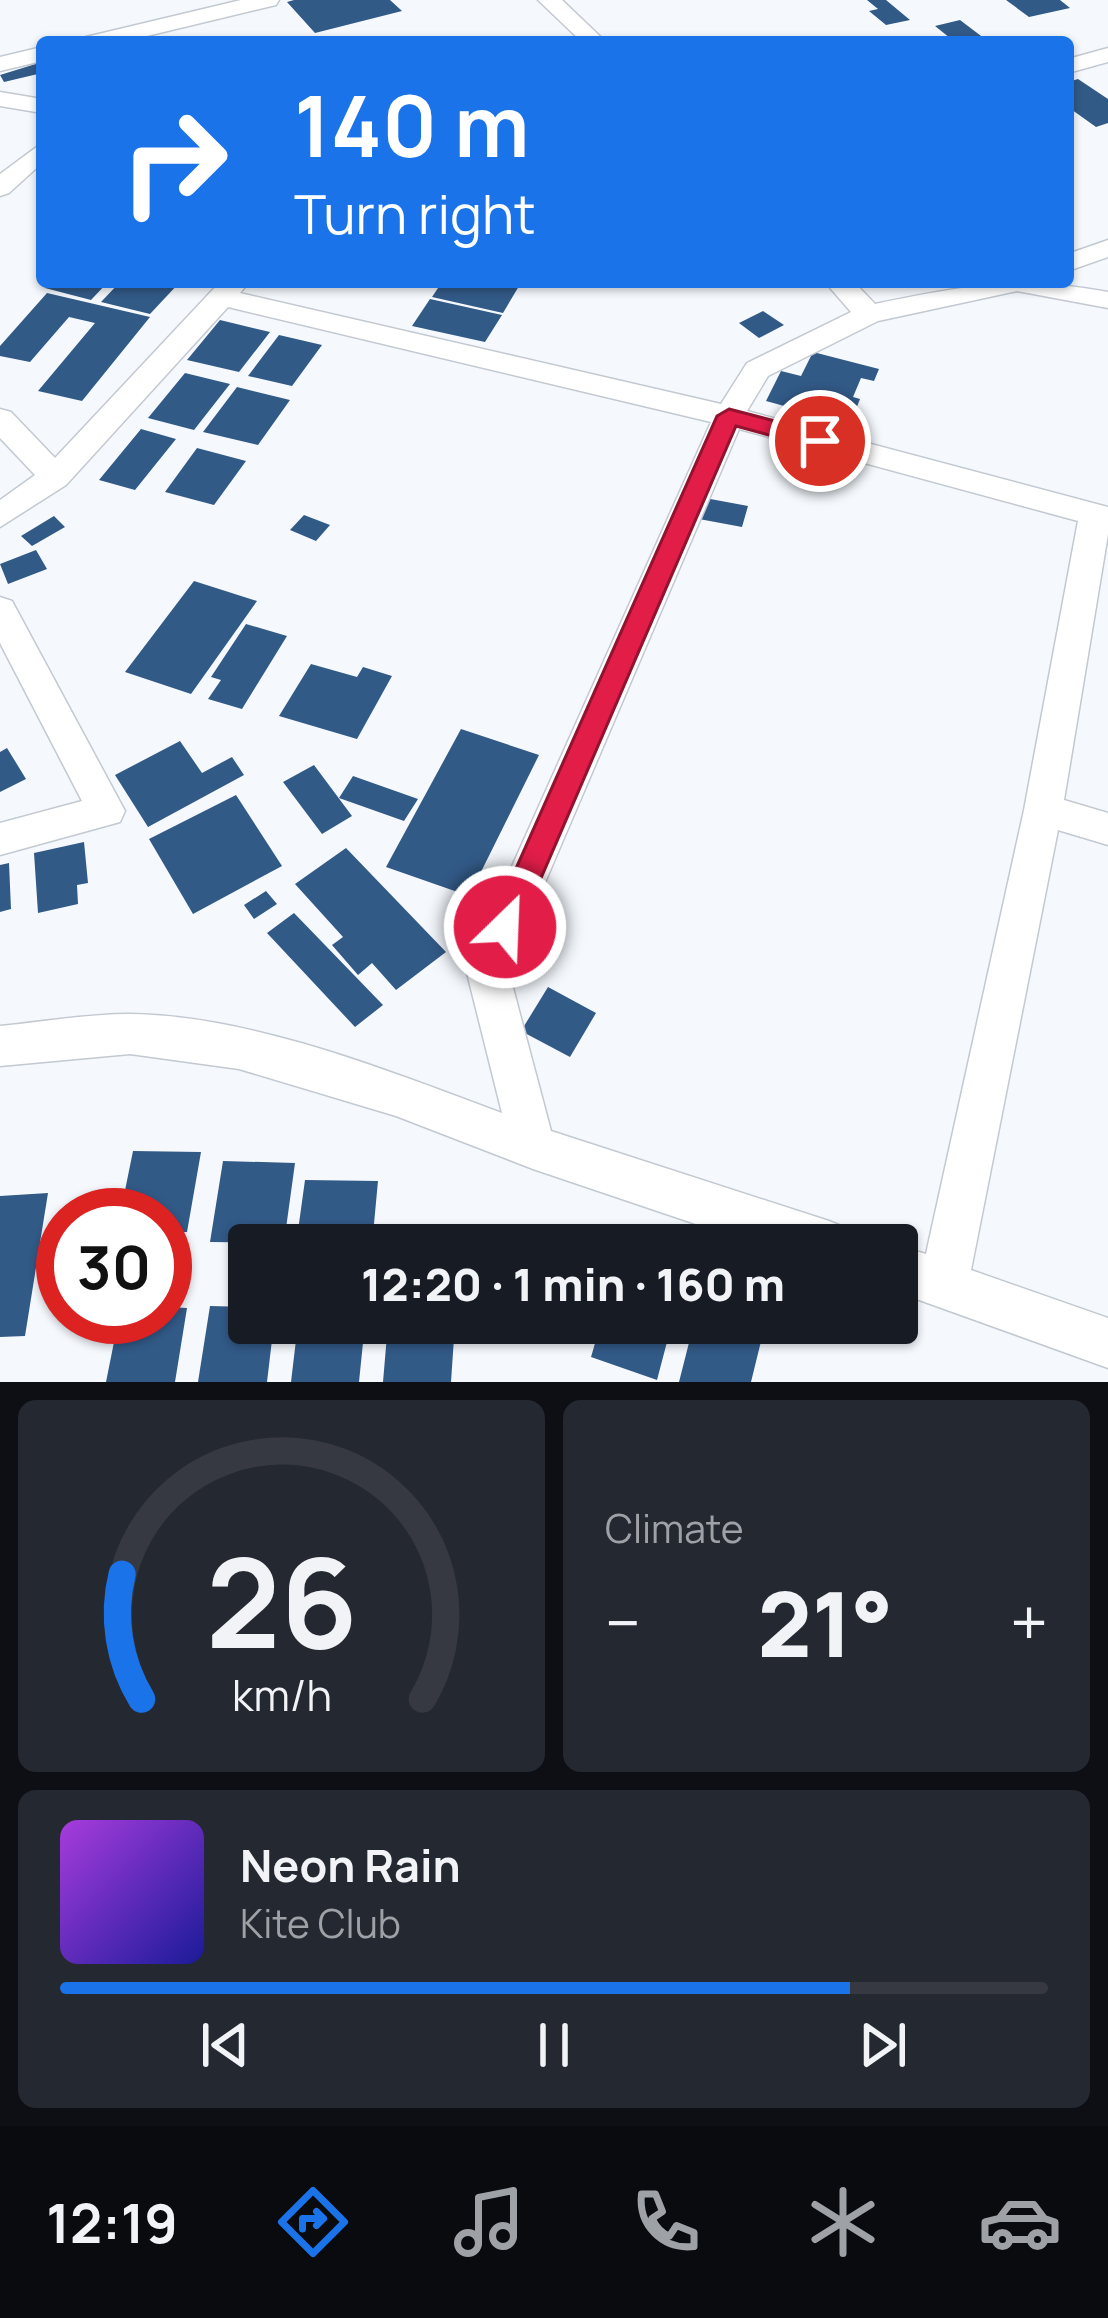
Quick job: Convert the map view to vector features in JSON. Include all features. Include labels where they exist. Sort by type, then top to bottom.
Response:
[{"type":"street","points":[[119,36],[268,0]]},
{"type":"street","points":[[550,0],[589,36]]},
{"type":"street","points":[[0,64],[36,55]]},
{"type":"street","points":[[1074,64],[1108,55]]},
{"type":"street","points":[[0,99],[36,105]]},
{"type":"street","points":[[0,188],[36,155]]},
{"type":"street","points":[[1074,261],[1108,248]]},
{"type":"street","points":[[845,288],[869,314]]},
{"type":"street","points":[[533,1147],[487,969],[729,416],[757,370],[869,314],[990,288]]},
{"type":"street","points":[[1048,288],[1108,300]]},
{"type":"street","points":[[0,516],[55,477],[229,290],[1102,516],[944,1283]]},
{"type":"street","points":[[0,419],[55,477]]},
{"type":"street","points":[[0,610],[11,657],[106,812],[0,839]]},
{"type":"street","points":[[1043,810],[1108,829]]},
{"type":"street","points":[[0,1046],[130,1034],[239,1049],[396,1095],[533,1147],[766,1224]]},
{"type":"street","points":[[918,1275],[1108,1343]]},
{"type":"building","points":[[390,0],[402,11],[315,33],[287,2]]},
{"type":"building","points":[[867,0],[886,0],[910,20],[886,25],[869,11],[878,9]]},
{"type":"building","points":[[1006,0],[1060,0],[1070,8],[1029,17]]},
{"type":"building","points":[[960,20],[981,36],[948,36],[935,26]]},
{"type":"building","points":[[36,64],[36,74],[4,82],[0,75]]},
{"type":"building","points":[[1074,80],[1108,99],[1108,123],[1096,127],[1074,111]]},
{"type":"building","points":[[45,288],[102,288],[91,300]]},
{"type":"building","points":[[114,288],[174,288],[150,314],[101,302]]},
{"type":"building","points":[[438,288],[518,288],[503,313],[432,297]]},
{"type":"building","points":[[47,293],[150,317],[82,401],[38,391],[95,323],[69,317],[30,362],[0,356],[0,346]]},
{"type":"building","points":[[430,299],[502,315],[485,342],[412,326]]},
{"type":"building","points":[[763,311],[784,325],[759,338],[739,323]]},
{"type":"building","points":[[220,320],[270,332],[239,372],[187,360]]},
{"type":"building","points":[[279,335],[322,345],[292,386],[248,376]]},
{"type":"building","points":[[813,352],[879,369],[874,381],[861,378],[853,397],[860,399],[854,414],[846,411],[830,429],[813,424],[817,415],[766,401],[781,371],[801,376]]},
{"type":"building","points":[[185,373],[230,384],[194,430],[148,418]]},
{"type":"building","points":[[237,387],[290,400],[258,445],[203,432]]},
{"type":"building","points":[[141,429],[176,439],[135,490],[99,480]]},
{"type":"building","points":[[197,448],[246,461],[214,505],[165,492]]},
{"type":"building","points":[[705,498],[748,506],[742,527],[699,519]]},
{"type":"building","points":[[304,515],[330,525],[316,541],[290,530]]},
{"type":"building","points":[[54,516],[65,527],[32,546],[21,536]]},
{"type":"building","points":[[36,550],[47,569],[8,584],[0,564]]},
{"type":"building","points":[[194,581],[257,601],[191,694],[125,672]]},
{"type":"building","points":[[246,624],[287,636],[242,709],[208,699],[221,680],[211,677]]},
{"type":"building","points":[[311,664],[357,677],[363,667],[392,676],[357,739],[279,716]]},
{"type":"building","points":[[461,729],[539,755],[469,896],[386,867]]},
{"type":"building","points":[[180,741],[202,773],[232,757],[244,775],[148,827],[115,775]]},
{"type":"building","points":[[7,748],[26,779],[0,792],[0,752]]},
{"type":"building","points":[[314,765],[352,816],[322,834],[283,782]]},
{"type":"building","points":[[353,776],[418,799],[404,821],[339,798]]},
{"type":"building","points":[[236,795],[282,866],[193,914],[149,839]]},
{"type":"building","points":[[84,842],[88,883],[77,885],[78,904],[38,913],[34,853]]},
{"type":"building","points":[[346,848],[446,952],[396,990],[372,963],[358,975],[332,945],[343,937],[295,884]]},
{"type":"building","points":[[9,863],[11,909],[0,912],[0,865]]},
{"type":"building","points":[[266,891],[277,904],[254,919],[244,905]]},
{"type":"building","points":[[294,913],[383,1005],[355,1027],[267,933]]},
{"type":"building","points":[[548,987],[596,1013],[570,1057],[521,1031]]},
{"type":"building","points":[[133,1151],[201,1152],[192,1203],[192,1188],[125,1188]]},
{"type":"building","points":[[223,1161],[295,1163],[287,1224],[228,1224],[228,1242],[210,1242]]},
{"type":"building","points":[[305,1180],[378,1181],[374,1224],[299,1224]]},
{"type":"building","points":[[36,1194],[36,1268],[25,1336],[0,1337],[0,1196]]},
{"type":"building","points":[[210,1306],[228,1306],[228,1344],[272,1344],[267,1382],[198,1382]]},
{"type":"building","points":[[114,1344],[181,1344],[175,1382],[106,1382]]},
{"type":"building","points":[[296,1344],[363,1344],[359,1382],[291,1382]]},
{"type":"building","points":[[386,1344],[454,1344],[451,1382],[383,1382]]},
{"type":"building","points":[[595,1344],[666,1344],[657,1380],[591,1357]]},
{"type":"building","points":[[689,1344],[760,1344],[751,1382],[679,1382]]},
{"type":"route","points":[[505,927],[729,416],[820,441]]}]
